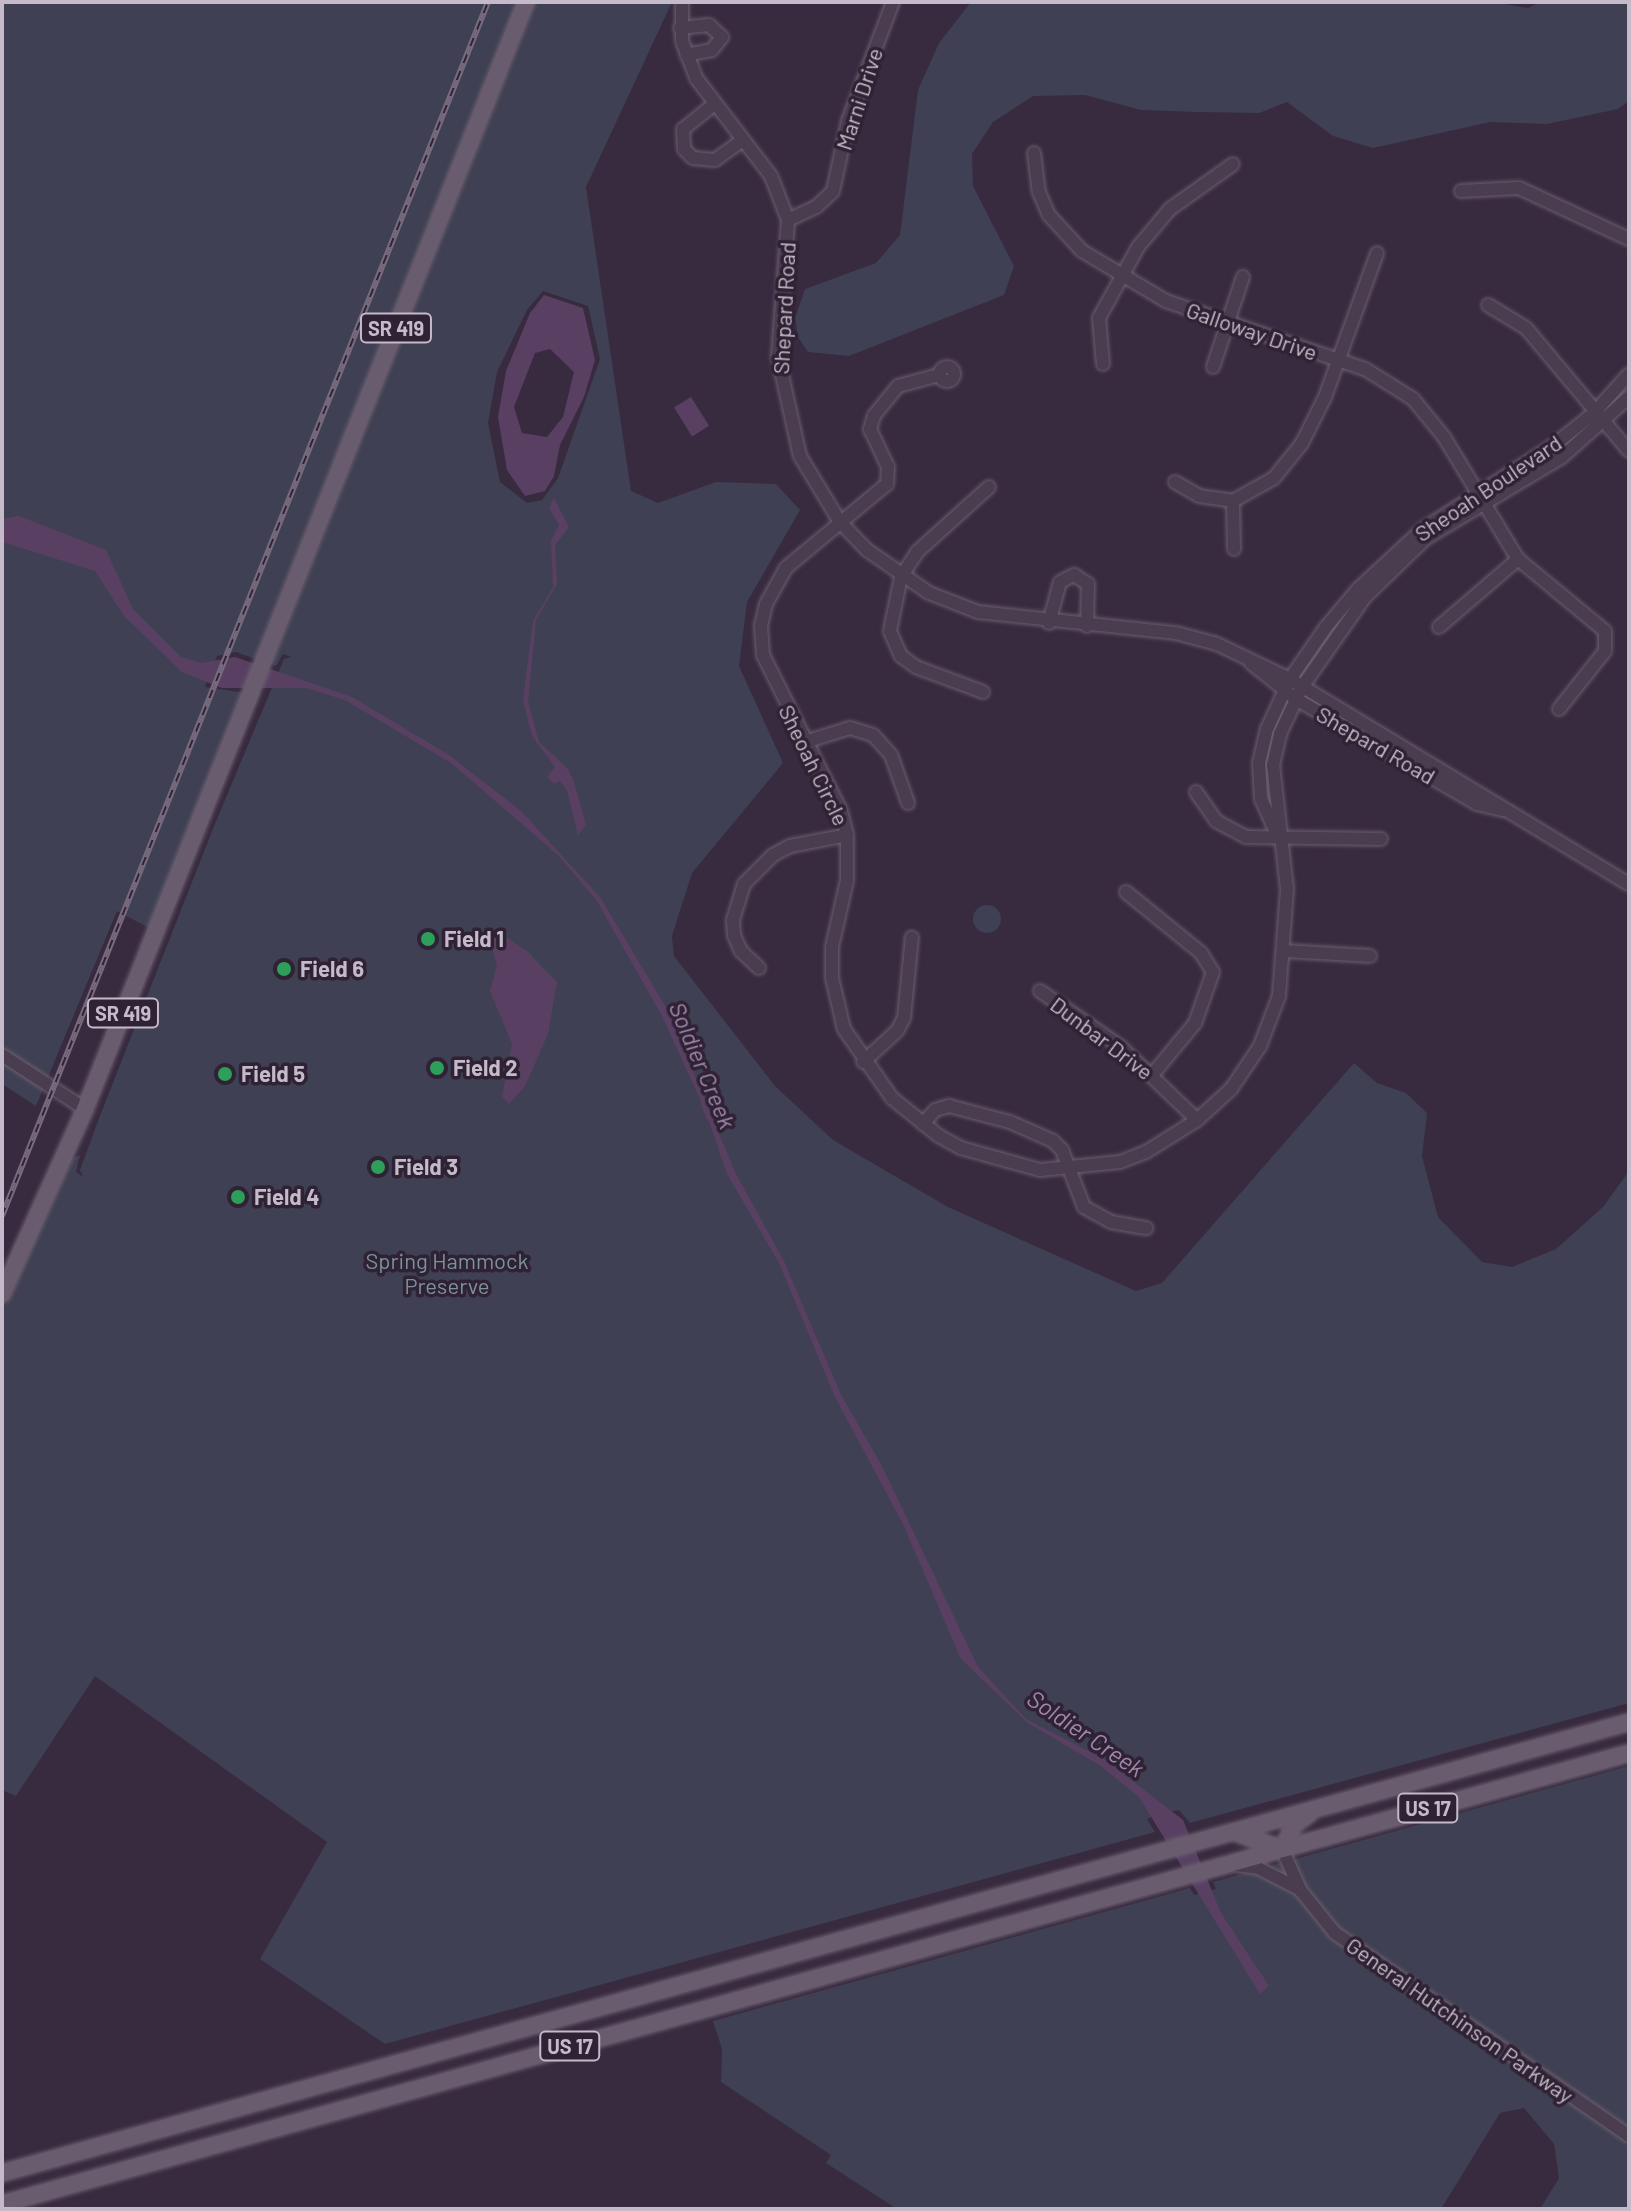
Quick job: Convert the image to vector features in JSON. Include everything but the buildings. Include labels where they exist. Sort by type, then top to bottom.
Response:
[{"type":"main road","name":"SR 419","points":[[2,1294],[85,1109],[526,2]]},
{"type":"main road","name":"US 17","points":[[2,2173],[1629,1722]]},
{"type":"main road","name":"US 17","points":[[2,2204],[1629,1753]]},
{"type":"main road","points":[[1229,1833],[1255,1836],[1282,1849],[1294,1825],[1317,1808]]},
{"type":"main road","points":[[77,2152],[86,2181]]},
{"type":"street","name":"Shepard Road","points":[[682,2],[680,28],[686,55],[713,105],[740,142],[771,176],[788,220],[779,320],[781,388],[800,456],[840,522],[901,577],[978,612],[1049,623],[1193,636],[1290,679],[1299,693]]},
{"type":"street","name":"Marni Drive","points":[[788,220],[816,207],[833,191],[848,121],[891,3]]},
{"type":"street","points":[[680,28],[709,25],[722,37],[712,50],[686,55]]},
{"type":"street","points":[[713,105],[683,129],[684,149],[703,161],[715,160],[740,142]]},
{"type":"street","name":"Galloway Drive","points":[[1034,153],[1039,192],[1049,215],[1082,251],[1120,276],[1166,301],[1338,360],[1386,380],[1413,399],[1438,428],[1474,492],[1518,559],[1605,631],[1605,651],[1559,709]]},
{"type":"street","points":[[1103,364],[1099,318],[1120,276],[1170,209],[1233,164]]},
{"type":"street","points":[[1461,191],[1519,188],[1629,239]]},
{"type":"street","points":[[1175,482],[1199,496],[1233,501],[1274,478],[1302,443],[1338,360],[1377,253]]},
{"type":"street","points":[[1213,367],[1243,277]]},
{"type":"street","points":[[1488,305],[1526,328],[1594,413],[1629,451]]},
{"type":"street","name":"Sheoah Boulevard","points":[[1290,679],[1367,579],[1474,492],[1554,445],[1594,413],[1629,374]]},
{"type":"street","name":"Sheoah Circle","points":[[939,375],[898,386],[885,399],[870,429],[888,467],[887,484],[786,568],[761,626],[770,677],[841,811],[847,835],[847,880],[832,947],[832,978],[844,1029],[863,1062],[923,1124],[975,1152],[1017,1166],[1068,1171],[1146,1152],[1197,1120],[1231,1089],[1260,1046],[1279,996],[1286,951],[1287,889],[1273,765],[1299,693]]},
{"type":"street","name":"Sheoah Boulevard","points":[[1299,693],[1355,609],[1426,538],[1562,457],[1604,424],[1629,397]]},
{"type":"street","points":[[983,692],[901,656],[890,631],[901,577],[925,543],[989,487]]},
{"type":"street","points":[[1233,501],[1234,549]]},
{"type":"street","points":[[1439,627],[1518,559]]},
{"type":"street","points":[[1049,623],[1060,582],[1074,575],[1088,584],[1087,626]]},
{"type":"street","name":"Shepard Road","points":[[1249,661],[1284,692],[1299,693],[1512,813],[1629,884]]},
{"type":"street","name":"Sheoah Circle","points":[[1280,840],[1261,799],[1259,763],[1290,679]]},
{"type":"street","points":[[805,742],[850,728],[873,735],[891,755],[908,803]]},
{"type":"street","points":[[1196,792],[1230,831],[1280,840],[1381,839]]},
{"type":"street","points":[[759,968],[734,935],[733,920],[744,884],[773,855],[790,846],[847,835]]},
{"type":"street","points":[[1126,892],[1201,953],[1213,972],[1195,1023],[1153,1074]]},
{"type":"street","points":[[863,1062],[897,1031],[904,1018],[912,937]]},
{"type":"street","points":[[1286,951],[1370,956]]},
{"type":"street","name":"Dunbar Drive","points":[[1040,991],[1153,1074],[1197,1120]]},
{"type":"street","points":[[2,1055],[85,1109]]},
{"type":"street","points":[[923,1124],[935,1110],[949,1106],[1010,1122],[1058,1145],[1084,1207],[1111,1222],[1146,1228]]},
{"type":"street","name":"General Hutchinson Parkway","points":[[1282,1849],[1301,1891],[1335,1933],[1629,2136]]},
{"type":"street","points":[[1221,1866],[1258,1868],[1301,1891]]},
{"type":"green space","points":[[2,2],[520,2],[258,660],[236,652],[217,656],[205,687],[245,693],[151,929],[117,911],[36,1106],[2,1084]]},
{"type":"green space","name":"Spring Hammock Preserve","points":[[531,2],[672,2],[586,187],[631,491],[658,503],[716,482],[776,484],[800,510],[747,602],[739,666],[783,763],[692,873],[672,936],[674,956],[775,1086],[833,1140],[948,1207],[1136,1291],[1162,1283],[1354,1063],[1377,1083],[1406,1093],[1427,1113],[1422,1156],[1438,1217],[1482,1262],[1512,1267],[1556,1249],[1603,1207],[1629,1171],[1629,1703],[1190,1823],[1179,1810],[1156,1815],[1147,1819],[1155,1832],[385,2044],[260,1959],[327,1842],[95,1676],[16,1796],[2,1790],[2,1305],[69,1159],[80,1155],[76,1172],[83,1177],[80,1170],[101,1113],[214,826],[284,659],[291,657],[283,654],[276,666],[268,663]],"holes":[[[543,291],[588,306],[600,359],[558,478],[542,500],[527,503],[500,482],[488,423],[497,372],[527,310]]]},
{"type":"green space","points":[[971,2],[1494,2],[1528,8],[1540,2],[1629,2],[1629,101],[1618,109],[1547,124],[1490,122],[1373,148],[1333,136],[1287,102],[1259,113],[1198,112],[1141,110],[1085,95],[1033,96],[993,122],[972,154],[973,186],[1014,266],[1004,295],[849,356],[808,352],[798,337],[795,318],[805,289],[876,263],[900,235],[918,90],[939,43]]},
{"type":"green space","points":[[987,905],[997,909],[1001,919],[997,929],[987,933],[977,929],[973,919],[977,909]]},
{"type":"green space","points":[[1629,1766],[1629,2209],[1540,2209],[1559,2178],[1554,2144],[1524,2108],[1500,2113],[1441,2209],[897,2209],[826,2163],[831,2155],[721,2082],[722,2049],[713,2021],[1190,1888],[1194,1895],[1216,1889],[1213,1882]]},
{"type":"shaded area","points":[[544,295],[583,308],[595,360],[584,397],[560,445],[554,476],[545,491],[525,496],[507,470],[498,417],[506,371],[530,313]],"holes":[[[550,349],[574,372],[563,417],[547,437],[522,433],[514,407],[535,353]]]},
{"type":"shaded area","points":[[691,397],[709,426],[692,436],[674,408]]},
{"type":"shaded area","points":[[554,498],[569,527],[555,545],[557,584],[536,620],[528,701],[539,742],[568,769],[574,782],[586,825],[578,835],[567,791],[560,781],[554,784],[547,777],[555,767],[532,736],[523,700],[533,621],[553,587],[551,541],[559,525],[549,508]]},
{"type":"shaded area","points":[[19,516],[106,550],[133,609],[181,657],[202,663],[235,657],[352,697],[449,755],[521,811],[600,897],[667,1009],[735,1172],[784,1261],[841,1395],[881,1464],[978,1667],[1026,1719],[1104,1759],[1183,1820],[1221,1913],[1269,1986],[1260,1994],[1139,1797],[1101,1766],[1028,1723],[961,1659],[903,1524],[835,1397],[779,1263],[727,1174],[706,1112],[662,1016],[597,901],[559,856],[451,763],[345,700],[306,688],[222,688],[182,672],[124,616],[95,571],[2,542],[2,519]]},
{"type":"shaded area","points":[[492,928],[527,951],[557,982],[548,1034],[525,1086],[509,1104],[502,1096],[512,1044],[490,991],[497,965],[488,934]]},
{"type":"waterway","name":"Soldier Creek","points":[[702,1104],[708,1119]]},
{"type":"railway","points":[[2,1216],[488,2]]},
{"type":"place","name":"Field 1","points":[[428,939]]},
{"type":"place","name":"Field 6","points":[[284,969]]},
{"type":"place","name":"Field 2","points":[[437,1068]]},
{"type":"place","name":"Field 5","points":[[225,1074]]},
{"type":"place","name":"Field 3","points":[[378,1167]]},
{"type":"place","name":"Field 4","points":[[238,1197]]}]
